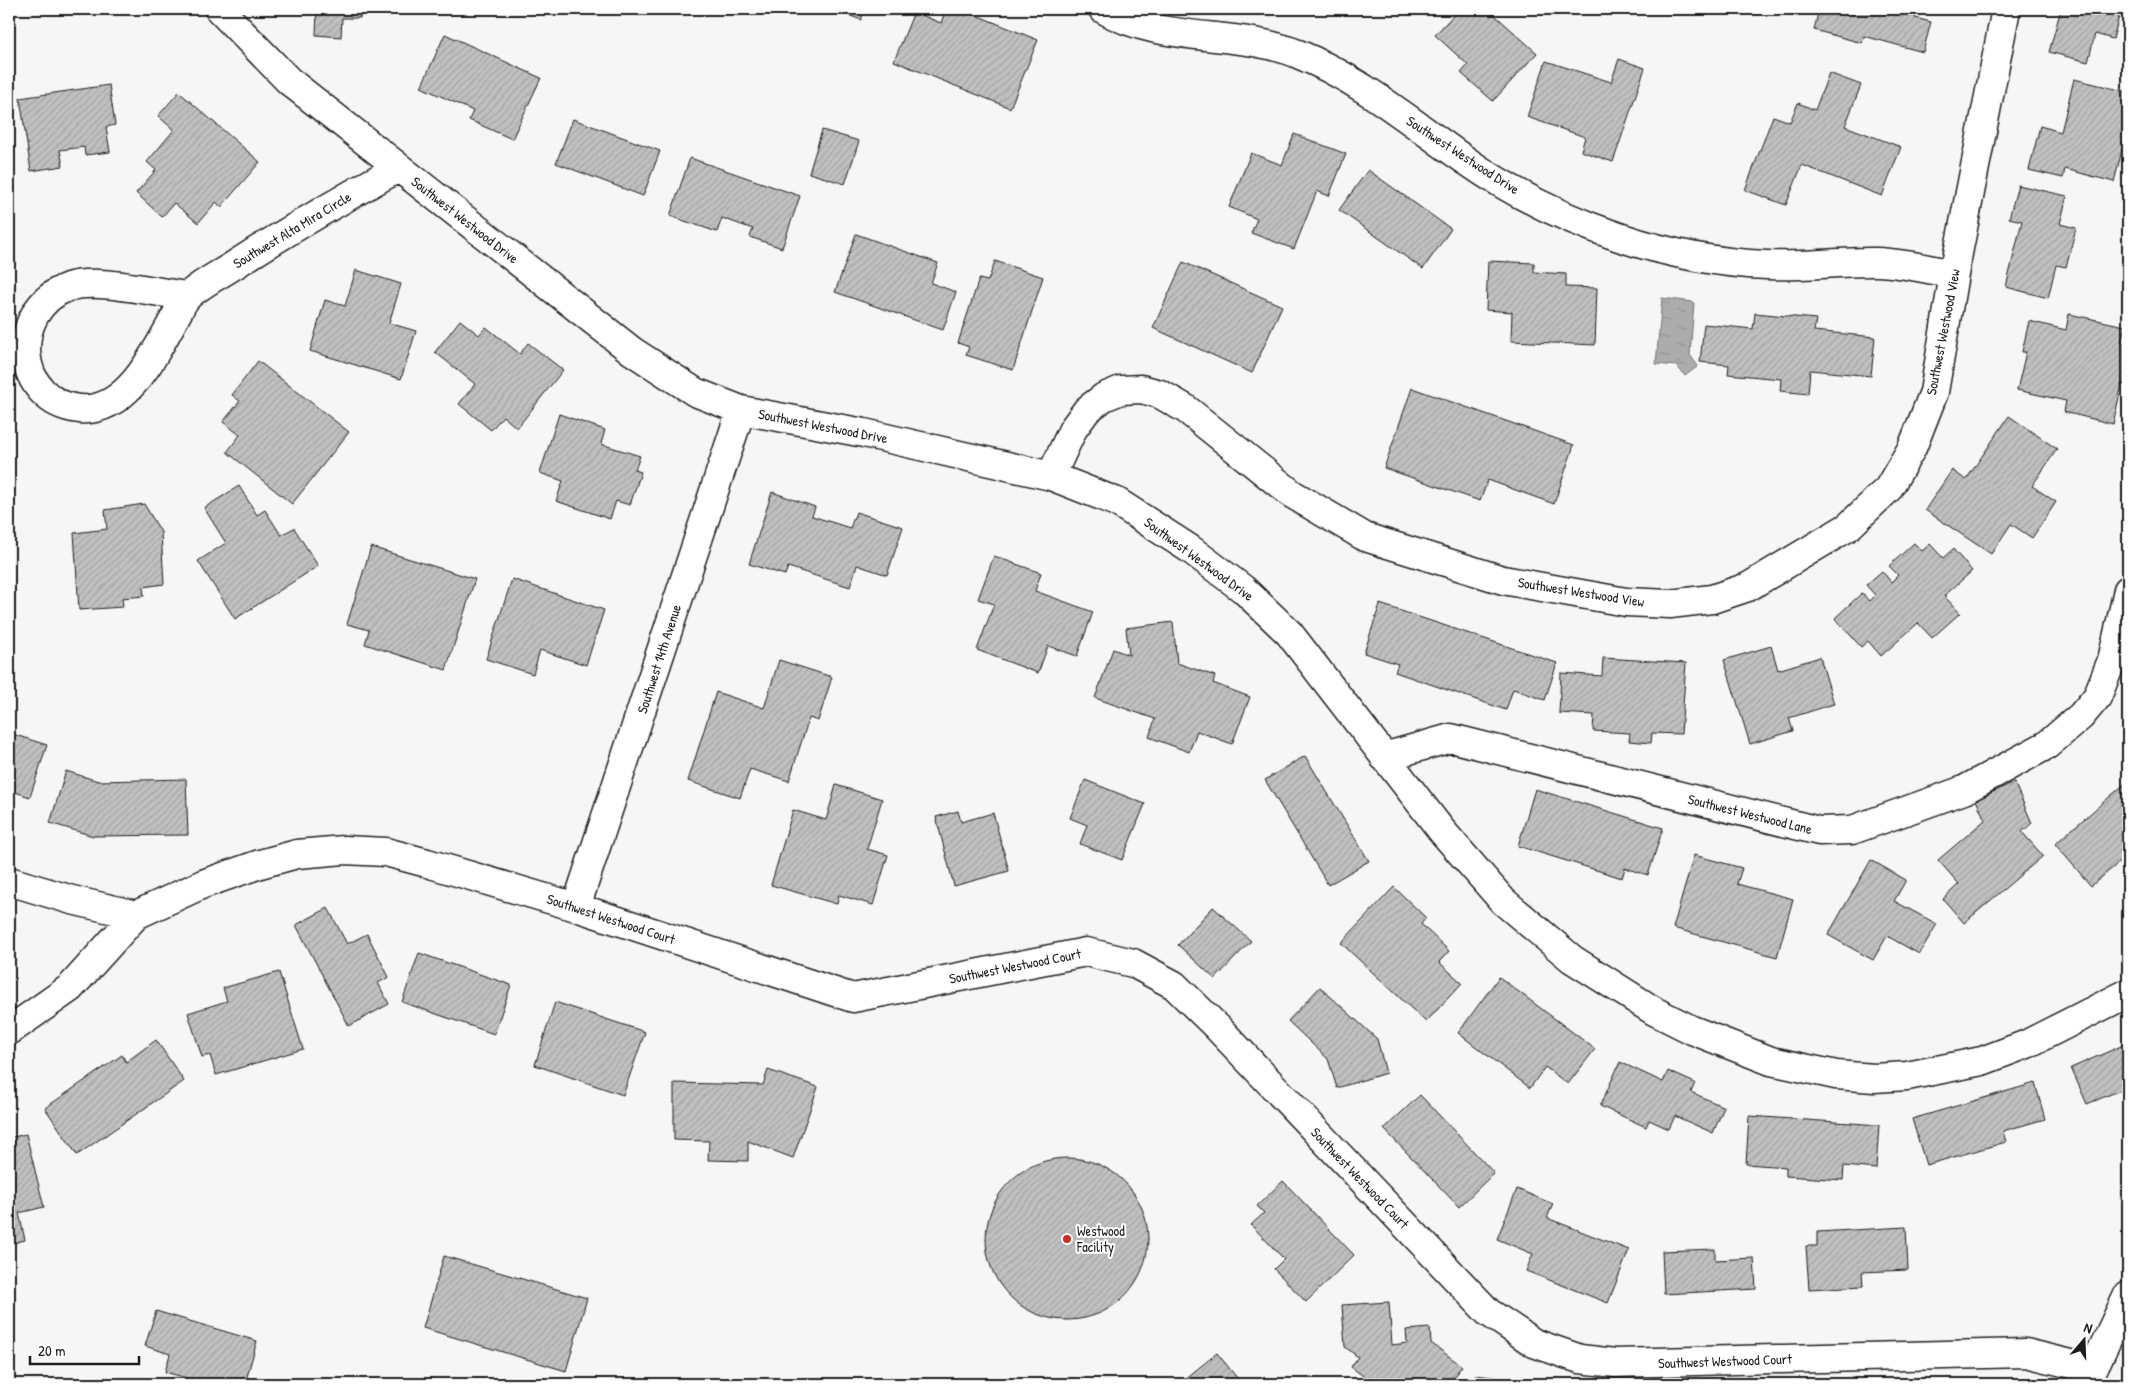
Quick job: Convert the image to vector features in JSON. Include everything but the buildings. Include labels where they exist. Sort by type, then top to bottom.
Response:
[{"type":"street","name":"Southwest Westwood Drive","points":[[219,9],[289,81],[632,351],[695,392],[741,410],[864,433],[1051,476],[1117,502],[1147,520],[1243,589],[1289,633],[1442,831],[1497,894],[1572,959],[1654,1011],[1692,1030],[1771,1061],[1836,1075],[1874,1078],[1947,1069],[1982,1061],[2027,1044],[2128,993]]},
{"type":"street","name":"Southwest Westwood Drive","points":[[1103,9],[1121,20],[1141,25],[1239,39],[1296,53],[1341,74],[1500,183],[1569,218],[1618,236],[1692,257],[1728,262],[1769,265],[1877,262],[1916,266],[1954,274]]},
{"type":"street","name":"Southwest Westwood View","points":[[1051,476],[1073,429],[1087,410],[1104,397],[1121,390],[1141,389],[1160,394],[1186,409],[1292,494],[1365,537],[1503,580],[1626,602],[1670,604],[1712,599],[1748,587],[1801,558],[1848,527],[1888,488],[1912,448],[1934,392],[1954,274],[2006,9]]},
{"type":"street","name":"Southwest Alta Mira Circle","points":[[188,296],[91,283],[68,287],[49,298],[28,326],[24,347],[27,364],[35,381],[51,398],[71,408],[94,410],[126,391],[142,372],[188,296],[300,224],[398,168]]},
{"type":"street","name":"Southwest 14th Avenue","points":[[576,907],[741,410]]},
{"type":"street","name":"Southwest Westwood Lane","points":[[1384,757],[1451,738],[1819,831],[1852,830],[1964,790],[2047,745],[2081,716],[2098,697],[2112,660],[2128,590]]},
{"type":"street","name":"Southwest Westwood Court","points":[[9,1031],[70,988],[136,915],[202,884],[260,864],[297,854],[344,850],[386,852],[576,907],[853,998],[1086,952],[1133,963],[1174,985],[1218,1028],[1488,1312],[1534,1343],[1580,1359],[1615,1363],[2026,1353],[2089,1377]]},
{"type":"street","points":[[9,880],[72,900],[136,915]]},
{"type":"street","points":[[2089,1377],[2128,1295]]},
{"type":"water","points":[[1662,298],[1694,302],[1690,355],[1698,366],[1685,376],[1677,366],[1656,364]]},
{"type":"place","name":"Westwood Facility","points":[[1067,1239]]}]
